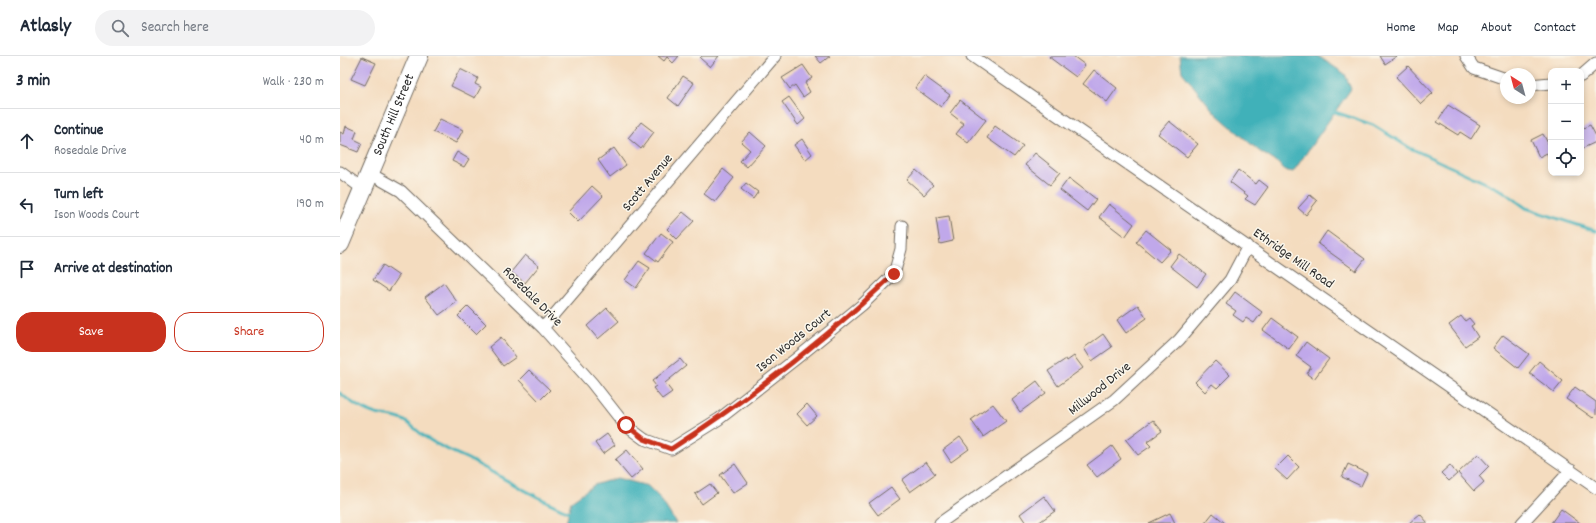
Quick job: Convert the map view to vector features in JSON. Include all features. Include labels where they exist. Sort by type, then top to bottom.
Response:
[{"type":"main road","name":"South Hill Street","points":[[340,244],[419,56]]},
{"type":"street","name":"Scott Avenue","points":[[544,328],[775,56]]},
{"type":"street","name":"Ethridge Mill Road","points":[[972,56],[1596,488]]},
{"type":"street","points":[[1466,56],[1474,68],[1500,77]]},
{"type":"street","points":[[1584,73],[1596,63]]},
{"type":"street","points":[[1536,84],[1548,83]]},
{"type":"street","name":"Rosedale Drive","points":[[340,172],[400,191],[544,328],[626,425],[644,439],[666,448]]},
{"type":"street","name":"Ison Woods Court","points":[[666,448],[671,449],[719,419],[862,305],[894,274],[902,249],[902,226]]},
{"type":"street","name":"Millwood Drive","points":[[940,523],[1114,400],[1179,340],[1230,280],[1248,246]]},
{"type":"street","points":[[1522,523],[1571,470]]},
{"type":"water","points":[[1180,56],[1318,56],[1345,74],[1351,89],[1293,172],[1284,170],[1278,163],[1259,151],[1215,113],[1182,72]]},
{"type":"water","points":[[617,478],[648,486],[660,498],[676,523],[566,523],[571,501],[594,485]]},
{"type":"building","points":[[658,56],[679,56],[673,63],[667,57],[664,61]]},
{"type":"building","points":[[702,56],[719,56],[710,67],[700,58]]},
{"type":"building","points":[[815,56],[830,56],[821,63]]},
{"type":"building","points":[[1073,56],[1085,65],[1076,77],[1049,57]]},
{"type":"building","points":[[1380,56],[1397,56],[1385,64]]},
{"type":"building","points":[[362,57],[376,63],[365,85],[351,79]]},
{"type":"building","points":[[803,65],[812,78],[805,83],[810,92],[803,97],[795,85],[790,89],[782,78]]},
{"type":"building","points":[[1408,66],[1433,93],[1421,104],[1396,77]]},
{"type":"building","points":[[460,69],[478,78],[475,84],[481,87],[475,98],[451,86]]},
{"type":"building","points":[[1094,70],[1117,88],[1107,102],[1083,84]]},
{"type":"building","points":[[683,76],[694,83],[678,106],[668,98]]},
{"type":"building","points":[[924,76],[950,95],[941,107],[915,88]]},
{"type":"building","points":[[789,97],[805,119],[798,125],[782,102]]},
{"type":"building","points":[[960,100],[986,120],[968,143],[956,134],[964,124],[950,113]]},
{"type":"building","points":[[1448,105],[1480,125],[1471,139],[1460,132],[1458,135],[1437,122]]},
{"type":"building","points":[[440,119],[463,130],[456,143],[433,132]]},
{"type":"building","points":[[1169,121],[1198,144],[1187,157],[1158,134]]},
{"type":"building","points":[[641,122],[654,132],[641,149],[628,138]]},
{"type":"building","points":[[1590,125],[1596,136],[1596,142],[1584,148],[1584,140],[1584,128]]},
{"type":"building","points":[[346,126],[357,131],[354,139],[362,143],[358,152],[340,145],[340,132],[344,134]]},
{"type":"building","points":[[995,126],[1023,146],[1014,157],[987,138]]},
{"type":"building","points":[[750,132],[766,146],[747,167],[740,161],[750,150],[741,142]]},
{"type":"building","points":[[1543,134],[1548,143],[1548,156],[1547,153],[1539,157],[1531,140]]},
{"type":"building","points":[[802,139],[812,154],[805,160],[794,145]]},
{"type":"building","points":[[614,148],[626,165],[610,177],[598,160]]},
{"type":"building","points":[[457,152],[469,159],[464,167],[452,161]]},
{"type":"building","points":[[1035,153],[1060,173],[1050,185],[1025,165]]},
{"type":"building","points":[[723,169],[734,178],[715,202],[704,194]]},
{"type":"building","points":[[916,170],[933,185],[924,195],[907,180]]},
{"type":"building","points":[[1238,170],[1256,184],[1259,180],[1268,187],[1255,205],[1245,199],[1248,196],[1230,182]]},
{"type":"building","points":[[1069,178],[1096,199],[1087,211],[1060,190]]},
{"type":"building","points":[[746,183],[758,192],[753,199],[741,189]]},
{"type":"building","points":[[592,186],[603,196],[578,222],[568,212]]},
{"type":"building","points":[[1310,195],[1317,201],[1306,215],[1298,208]]},
{"type":"building","points":[[1109,204],[1134,224],[1125,237],[1099,217]]},
{"type":"building","points":[[683,212],[694,221],[677,239],[667,229]]},
{"type":"building","points":[[949,216],[953,241],[940,244],[936,218]]},
{"type":"building","points":[[1146,230],[1171,250],[1160,262],[1136,242]]},
{"type":"building","points":[[1327,231],[1365,259],[1356,271],[1318,244]]},
{"type":"building","points":[[661,233],[673,242],[658,262],[646,253]]},
{"type":"building","points":[[1179,254],[1206,274],[1197,287],[1170,266]]},
{"type":"building","points":[[525,255],[539,266],[525,283],[511,272]]},
{"type":"building","points":[[639,261],[650,268],[636,288],[625,280]]},
{"type":"building","points":[[383,265],[399,276],[389,291],[373,280]]},
{"type":"building","points":[[444,283],[457,302],[439,315],[425,297]]},
{"type":"building","points":[[1235,292],[1262,312],[1254,323],[1246,318],[1243,322],[1233,315],[1236,311],[1226,304]]},
{"type":"building","points":[[1138,305],[1147,318],[1126,333],[1117,320]]},
{"type":"building","points":[[468,306],[486,324],[476,334],[458,316]]},
{"type":"building","points":[[607,308],[619,321],[598,339],[587,326]]},
{"type":"building","points":[[1461,316],[1465,321],[1469,318],[1474,324],[1471,326],[1478,337],[1465,346],[1449,325]]},
{"type":"building","points":[[1272,318],[1298,337],[1289,349],[1263,330]]},
{"type":"building","points":[[1103,334],[1112,347],[1092,361],[1084,348]]},
{"type":"building","points":[[1503,335],[1529,354],[1518,368],[1493,348]]},
{"type":"building","points":[[501,337],[516,357],[503,366],[489,347]]},
{"type":"building","points":[[1306,342],[1329,359],[1314,379],[1307,374],[1311,367],[1296,356]]},
{"type":"building","points":[[1074,356],[1083,368],[1058,386],[1048,371],[1066,359],[1067,361]]},
{"type":"building","points":[[680,359],[686,366],[665,383],[672,392],[662,399],[653,388],[656,386],[652,381]]},
{"type":"building","points":[[1215,361],[1230,375],[1217,388],[1212,384],[1205,392],[1195,382]]},
{"type":"building","points":[[1539,361],[1563,381],[1554,392],[1529,373]]},
{"type":"building","points":[[529,370],[550,390],[539,401],[519,380]]},
{"type":"building","points":[[1037,381],[1046,393],[1020,412],[1012,400]]},
{"type":"building","points":[[1575,387],[1596,402],[1596,415],[1593,418],[1566,399]]},
{"type":"building","points":[[807,404],[817,416],[807,425],[797,414]]},
{"type":"building","points":[[993,404],[1006,421],[983,437],[971,420]]},
{"type":"building","points":[[1153,420],[1162,431],[1147,442],[1151,446],[1138,455],[1126,440]]},
{"type":"building","points":[[607,434],[615,445],[603,454],[595,443]]},
{"type":"building","points":[[960,437],[969,449],[951,462],[943,450]]},
{"type":"building","points":[[1112,446],[1121,459],[1097,477],[1087,465]]},
{"type":"building","points":[[627,450],[643,469],[631,479],[615,460]]},
{"type":"building","points":[[1478,454],[1489,466],[1479,476],[1484,482],[1474,491],[1458,473]]},
{"type":"building","points":[[1288,456],[1299,467],[1287,480],[1275,469]]},
{"type":"building","points":[[926,462],[935,474],[910,492],[902,480]]},
{"type":"building","points":[[735,464],[748,483],[733,493],[720,475]]},
{"type":"building","points":[[1348,464],[1367,473],[1361,486],[1342,477]]},
{"type":"building","points":[[1450,465],[1457,474],[1449,481],[1441,473]]},
{"type":"building","points":[[710,484],[717,493],[702,504],[695,494]]},
{"type":"building","points":[[891,487],[900,499],[878,515],[869,503]]},
{"type":"building","points":[[1044,496],[1055,511],[1038,523],[1026,523],[1020,514]]},
{"type":"building","points":[[1561,509],[1580,523],[1551,523]]},
{"type":"building","points":[[1170,513],[1175,523],[1149,523]]},
{"type":"building","points":[[1213,513],[1225,523],[1205,523]]},
{"type":"building","points":[[1420,514],[1428,523],[1409,523]]},
{"type":"waterway","points":[[1335,112],[1373,125],[1410,148],[1503,191],[1526,208],[1596,231]]},
{"type":"waterway","points":[[340,393],[361,408],[376,414],[403,420],[439,446],[468,459],[569,512]]},
{"type":"route","points":[[626,425],[644,439],[671,449],[719,419],[797,358],[862,305],[894,274]]}]
